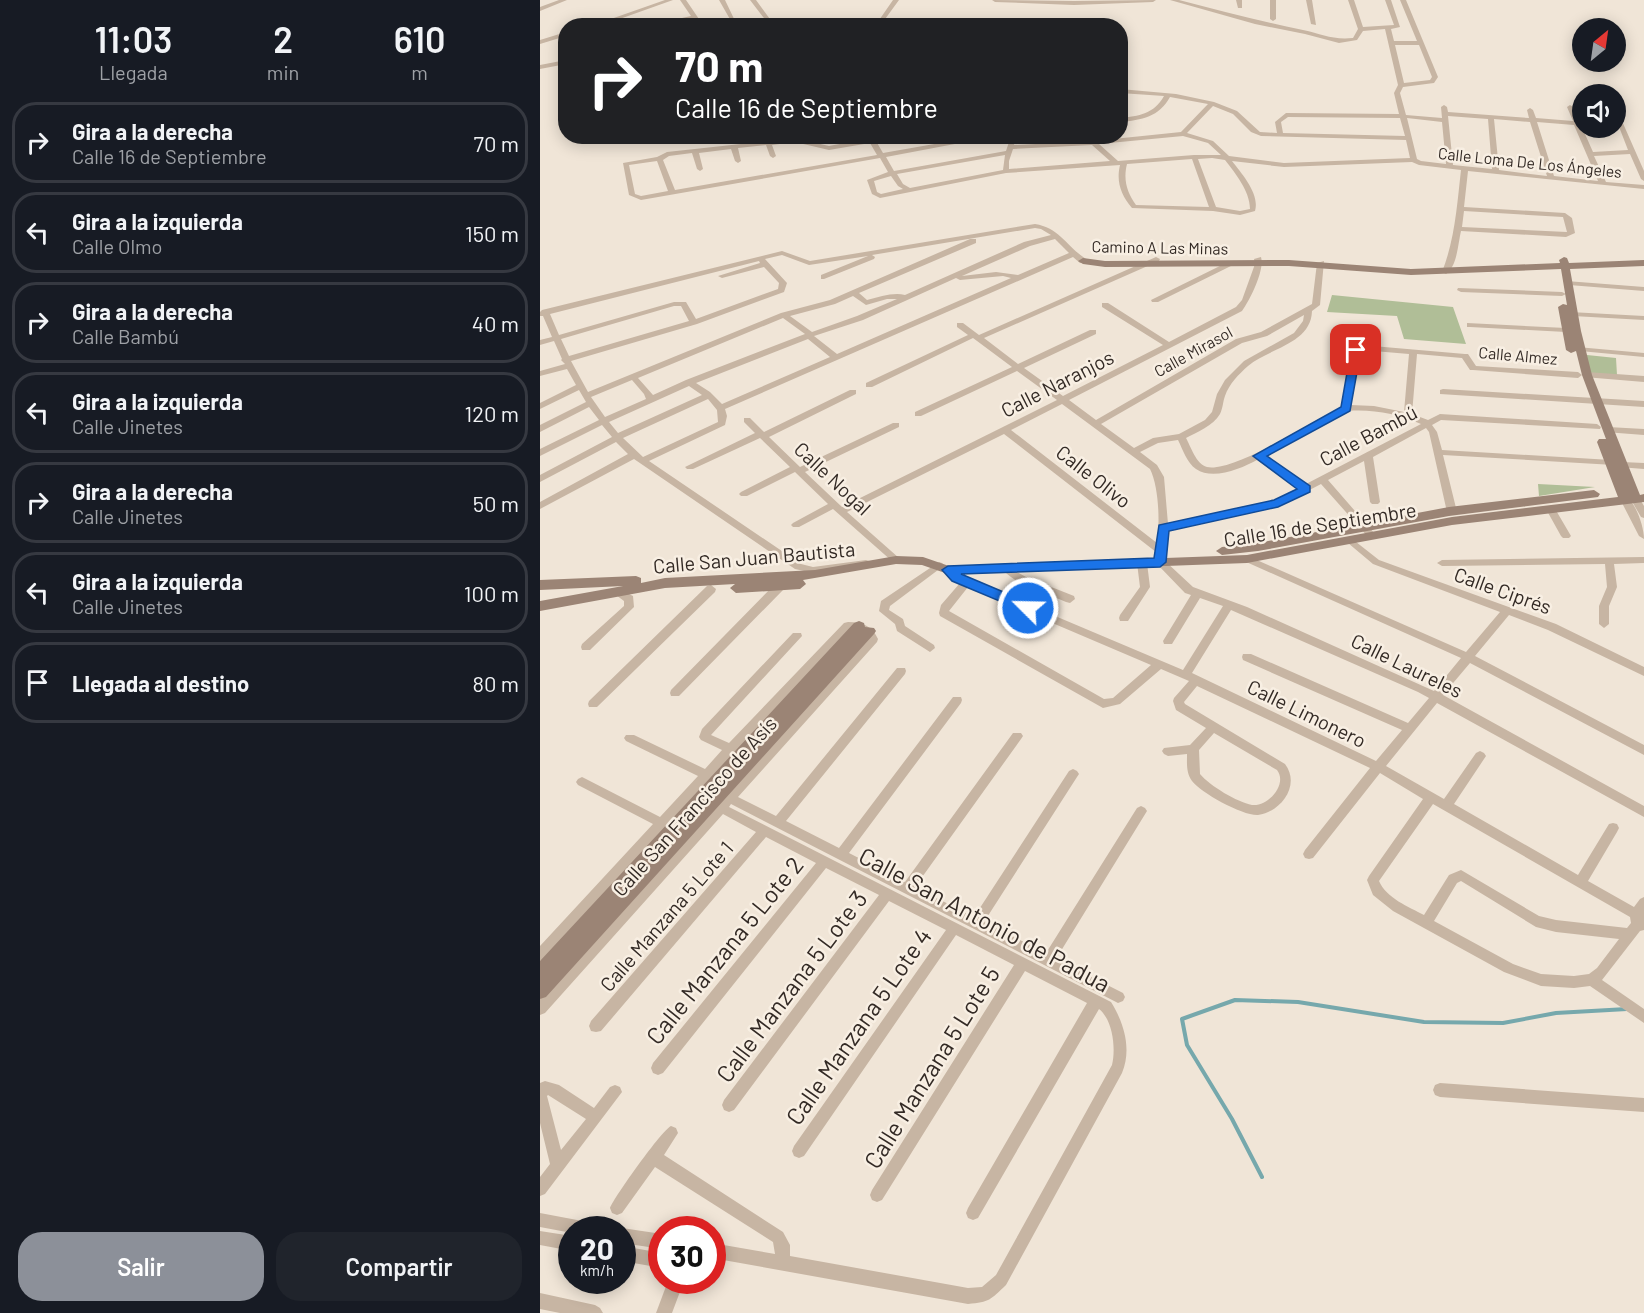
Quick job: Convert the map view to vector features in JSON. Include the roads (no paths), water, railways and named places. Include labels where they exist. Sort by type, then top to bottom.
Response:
[{"type":"main road","points":[[1561,263],[1644,258]]},
{"type":"main road","name":"Camino A Las Minas","points":[[1083,261],[1145,263],[1259,261]]},
{"type":"main road","name":"Camino A Las Minas","points":[[1106,262],[1259,261],[1321,264],[1382,271],[1446,270],[1561,263]]},
{"type":"main road","points":[[1561,263],[1644,263]]},
{"type":"main road","points":[[1561,263],[1569,283],[1582,375]]},
{"type":"main road","points":[[1561,263],[1566,330],[1616,464],[1634,495]]},
{"type":"main road","name":"Calle 16 de Septiembre","points":[[880,564],[896,560],[912,560],[944,568],[1008,570],[1142,563],[1160,556],[1247,559],[1351,541],[1368,531],[1452,512],[1540,499],[1634,495]]},
{"type":"main road","name":"Calle 16 de Septiembre","points":[[944,568],[949,563],[1160,556],[1244,549],[1368,531],[1551,509],[1634,495]]},
{"type":"main road","name":"Calle San Juan Bautista","points":[[651,589],[711,589],[827,582],[855,575],[880,564]]},
{"type":"main road","name":"Calle San Juan Bautista","points":[[540,606],[651,589],[679,581],[815,575],[880,564]]},
{"type":"main road","points":[[540,585],[637,581],[651,589]]},
{"type":"main road","points":[[540,592],[605,590],[622,594]]},
{"type":"main road","name":"Calle San Juan Bautista","points":[[540,613],[622,594]]},
{"type":"main road","name":"Calle San Francisco de Asís","points":[[540,973],[864,628]]},
{"type":"main road","name":"Calle San Francisco de Asís","points":[[540,991],[710,793]]},
{"type":"street","points":[[540,9],[564,0]]},
{"type":"street","points":[[622,18],[670,0]]},
{"type":"street","points":[[683,0],[694,17],[690,18]]},
{"type":"street","points":[[722,0],[732,18]]},
{"type":"street","points":[[753,0],[767,18]]},
{"type":"street","points":[[883,18],[896,0]]},
{"type":"street","points":[[995,0],[1074,3],[1153,0]]},
{"type":"street","points":[[1173,0],[1257,23],[1339,41],[1355,39],[1361,29],[1351,0]]},
{"type":"street","points":[[1273,0],[1274,19]]},
{"type":"street","points":[[1309,0],[1314,24]]},
{"type":"street","points":[[1361,29],[1388,29],[1398,26],[1388,0]]},
{"type":"street","points":[[1401,84],[1432,82],[1435,78],[1403,0]]},
{"type":"street","points":[[654,6],[660,18]]},
{"type":"street","points":[[1388,29],[1401,84],[1397,93],[1401,116],[1414,160]]},
{"type":"street","points":[[540,42],[558,36]]},
{"type":"street","points":[[1392,43],[1422,43]]},
{"type":"street","points":[[540,67],[558,64]]},
{"type":"street","points":[[1128,92],[1168,95],[1212,104],[1235,112],[1256,133],[1268,136],[1407,138]]},
{"type":"street","points":[[1128,119],[1149,117],[1164,104],[1168,95]]},
{"type":"street","points":[[1183,134],[1212,104]]},
{"type":"street","points":[[1570,107],[1572,112]]},
{"type":"street","points":[[1530,110],[1551,177]]},
{"type":"street","points":[[1445,114],[1450,166]]},
{"type":"street","points":[[1280,135],[1278,122],[1286,115],[1445,114],[1572,123]]},
{"type":"street","points":[[1491,117],[1496,171]]},
{"type":"street","points":[[1095,144],[1120,163],[1122,187],[1134,207],[1213,209],[1244,213],[1252,211],[1255,206],[1235,169],[1211,142],[1183,134],[1128,139]]},
{"type":"street","points":[[1582,138],[1602,184]]},
{"type":"street","points":[[1626,138],[1644,178]]},
{"type":"street","points":[[760,144],[664,155],[658,159],[626,163],[632,195],[641,198],[952,144]]},
{"type":"street","points":[[768,144],[773,156]]},
{"type":"street","points":[[812,144],[829,148],[854,144]]},
{"type":"street","points":[[874,144],[900,185],[909,190]]},
{"type":"street","points":[[1006,171],[1012,144]]},
{"type":"street","points":[[892,173],[1010,150],[1082,144]]},
{"type":"street","points":[[734,147],[738,161]]},
{"type":"street","points":[[695,151],[700,169]]},
{"type":"street","points":[[1589,154],[1631,152]]},
{"type":"street","points":[[1194,157],[1213,209]]},
{"type":"street","name":"Calle Loma De Los Ángeles","points":[[892,173],[871,179],[874,193],[880,196],[1006,171],[1194,157],[1226,157],[1280,165],[1392,158],[1414,160],[1417,163],[1644,187]]},
{"type":"street","points":[[658,159],[672,192]]},
{"type":"street","points":[[1446,270],[1452,256],[1458,229],[1465,168]]},
{"type":"street","points":[[1458,229],[1566,235],[1570,233],[1568,218],[1565,215],[1460,209]]},
{"type":"street","points":[[722,276],[786,253],[805,263],[1043,226],[1083,261]]},
{"type":"street","points":[[999,232],[1027,244]]},
{"type":"street","points":[[540,429],[588,399],[632,376],[784,315],[832,302],[987,234]]},
{"type":"street","points":[[540,453],[602,420],[689,382],[867,315],[1027,244],[1057,236]]},
{"type":"street","points":[[825,277],[878,253]]},
{"type":"street","points":[[721,407],[1073,254]]},
{"type":"street","points":[[1452,256],[1463,268]]},
{"type":"street","points":[[828,260],[837,272]]},
{"type":"street","points":[[869,385],[1156,260]]},
{"type":"street","points":[[763,261],[542,313],[579,387],[616,438],[638,457],[805,570],[862,562],[880,564]]},
{"type":"street","points":[[540,374],[694,322],[783,288],[783,283],[763,261]]},
{"type":"street","name":"Calle Naranjos","points":[[796,525],[838,508],[1005,430],[1242,306],[1259,261]]},
{"type":"street","points":[[1155,300],[1233,263]]},
{"type":"street","points":[[1133,452],[1156,440],[1181,436],[1212,418],[1224,387],[1243,367],[1297,335],[1307,321],[1308,311],[1318,303],[1318,278],[1321,264]]},
{"type":"street","points":[[954,277],[966,278],[1006,273],[1018,278]]},
{"type":"street","points":[[1569,283],[1644,289]]},
{"type":"street","points":[[1461,290],[1562,294]]},
{"type":"street","points":[[853,292],[866,303],[867,315]]},
{"type":"street","points":[[866,303],[887,297],[907,297]]},
{"type":"street","points":[[540,343],[679,304],[683,304],[694,322]]},
{"type":"street","points":[[1105,305],[1168,345]]},
{"type":"street","name":"Calle Mirasol","points":[[1095,424],[1239,341],[1260,336],[1308,311]]},
{"type":"street","points":[[1573,314],[1644,318]]},
{"type":"street","points":[[784,315],[837,358]]},
{"type":"street","points":[[960,325],[1154,467],[1158,473],[1164,528],[1160,556]]},
{"type":"street","points":[[1470,325],[1566,330]]},
{"type":"street","points":[[918,414],[1093,332]]},
{"type":"street","name":"Calle Almez","points":[[1346,408],[1356,349],[1466,356],[1470,367],[1473,368],[1644,379]]},
{"type":"street","points":[[1580,349],[1644,355]]},
{"type":"street","points":[[1408,416],[1413,353]]},
{"type":"street","points":[[632,376],[645,388],[650,399]]},
{"type":"street","points":[[540,506],[638,457],[718,426],[723,419],[721,407],[689,382]]},
{"type":"street","points":[[540,406],[579,387]]},
{"type":"street","points":[[690,467],[853,392]]},
{"type":"street","points":[[1443,392],[1644,404]]},
{"type":"street","points":[[540,479],[616,438],[707,396]]},
{"type":"street","points":[[1181,436],[1195,463],[1206,470],[1235,466],[1258,456],[1346,408],[1408,416],[1427,424],[1433,432],[1452,512]]},
{"type":"street","name":"Calle Bambú","points":[[1164,528],[1278,503],[1440,417],[1451,416],[1644,432]]},
{"type":"street","name":"Calle Nogal","points":[[747,420],[838,508],[896,560]]},
{"type":"street","points":[[744,494],[896,425]]},
{"type":"street","name":"Calle Olivo","points":[[1005,430],[1160,556]]},
{"type":"street","points":[[1444,452],[1644,466]]},
{"type":"street","points":[[1258,456],[1306,489]]},
{"type":"street","points":[[1368,456],[1375,502]]},
{"type":"street","points":[[1323,480],[1368,531]]},
{"type":"street","points":[[1634,495],[1644,515]]},
{"type":"street","points":[[1634,495],[1644,536]]},
{"type":"street","points":[[1551,509],[1566,536]]},
{"type":"street","name":"Calle Ciprés","points":[[1351,541],[1376,562],[1567,633],[1644,672]]},
{"type":"street","name":"Calle Laureles","points":[[1160,556],[1182,585],[1197,594],[1230,604],[1435,697],[1644,812]]},
{"type":"street","name":"Calle Laureles","points":[[1247,559],[1468,657],[1644,750]]},
{"type":"street","points":[[1604,624],[1604,606],[1612,587],[1609,560]]},
{"type":"street","points":[[1442,563],[1644,560]]},
{"type":"street","points":[[1125,618],[1145,587],[1142,563]]},
{"type":"street","points":[[930,648],[901,628],[899,622],[884,611],[885,604],[944,568]]},
{"type":"street","name":"Calle Limonero","points":[[944,568],[957,578],[1185,675],[1378,767],[1581,882],[1638,924]]},
{"type":"street","points":[[1008,570],[1022,579],[1070,599]]},
{"type":"street","points":[[967,582],[945,609],[946,614],[1098,702],[1108,704],[1116,701],[1160,664]]},
{"type":"street","points":[[675,693],[779,586]]},
{"type":"street","points":[[593,704],[711,589]]},
{"type":"street","points":[[586,647],[629,607],[630,601],[622,594]]},
{"type":"street","points":[[1167,641],[1197,594]]},
{"type":"street","points":[[1185,675],[1230,604]]},
{"type":"street","points":[[1309,854],[1506,611]]},
{"type":"street","name":"Calle San Francisco de Asís","points":[[540,1009],[710,793],[730,749],[848,626],[864,628]]},
{"type":"street","points":[[730,749],[704,735],[797,636]]},
{"type":"street","points":[[1247,657],[1410,729]]},
{"type":"street","points":[[778,823],[901,671]]},
{"type":"street","points":[[1196,680],[1178,704],[1281,767],[1288,776],[1273,803],[1265,808],[1251,810],[1200,784],[1193,770],[1193,749],[1213,727]]},
{"type":"street","points":[[841,854],[957,700]]},
{"type":"street","points":[[907,889],[1017,736]]},
{"type":"street","points":[[630,738],[710,793]]},
{"type":"street","points":[[1168,751],[1193,749]]},
{"type":"street","points":[[1446,806],[1480,756]]},
{"type":"street","points":[[976,924],[1073,774]]},
{"type":"street","points":[[582,782],[661,823]]},
{"type":"street","name":"Calle San Francisco de Asís","points":[[540,955],[661,823],[710,793]]},
{"type":"street","name":"Calle San Antonio de Padua","points":[[710,793],[841,854],[1118,997]]},
{"type":"street","name":"Calle San Antonio de Padua","points":[[710,793],[765,830],[1106,1006],[1112,1017],[1120,1051],[1119,1063],[1001,1280],[985,1295],[968,1296],[726,1252]]},
{"type":"street","points":[[1431,797],[1373,884],[1377,891],[1397,907],[1509,968],[1541,980],[1574,982],[1592,980],[1602,972],[1638,924],[1644,903]]},
{"type":"street","points":[[1048,961],[1141,811]]},
{"type":"street","points":[[1581,882],[1613,828]]},
{"type":"street","name":"Calle Manzana 5 Lote 1","points":[[596,1026],[765,830]]},
{"type":"street","name":"Calle Manzana 5 Lote 2","points":[[658,1068],[825,860]]},
{"type":"street","points":[[1427,922],[1453,879],[1461,875],[1536,921],[1556,926],[1638,924]]},
{"type":"street","name":"Calle Manzana 5 Lote 3","points":[[729,1105],[888,893]]},
{"type":"street","name":"Calle Manzana 5 Lote 4","points":[[799,1151],[955,927]]},
{"type":"street","name":"Calle Manzana 5 Lote 5","points":[[877,1195],[1023,963]]},
{"type":"street","points":[[1592,980],[1644,1017]]},
{"type":"street","points":[[973,1213],[1096,1001]]},
{"type":"street","points":[[558,1166],[540,1095],[545,1088],[554,1090],[596,1117]]},
{"type":"street","points":[[1440,1090],[1644,1105]]},
{"type":"street","points":[[540,1189],[615,1092]]},
{"type":"street","points":[[617,1208],[671,1133]]},
{"type":"street","points":[[653,1157],[778,1237],[783,1245],[783,1262]]},
{"type":"street","points":[[540,1220],[558,1223]]},
{"type":"street","points":[[540,1238],[558,1241]]},
{"type":"street","points":[[664,1313],[671,1294]]},
{"type":"street","points":[[540,1301],[595,1313]]},
{"type":"waterway","points":[[1262,1177],[1232,1119],[1187,1045],[1182,1019],[1235,1000],[1298,1002],[1424,1022],[1503,1023],[1556,1013],[1627,1009]]}]
